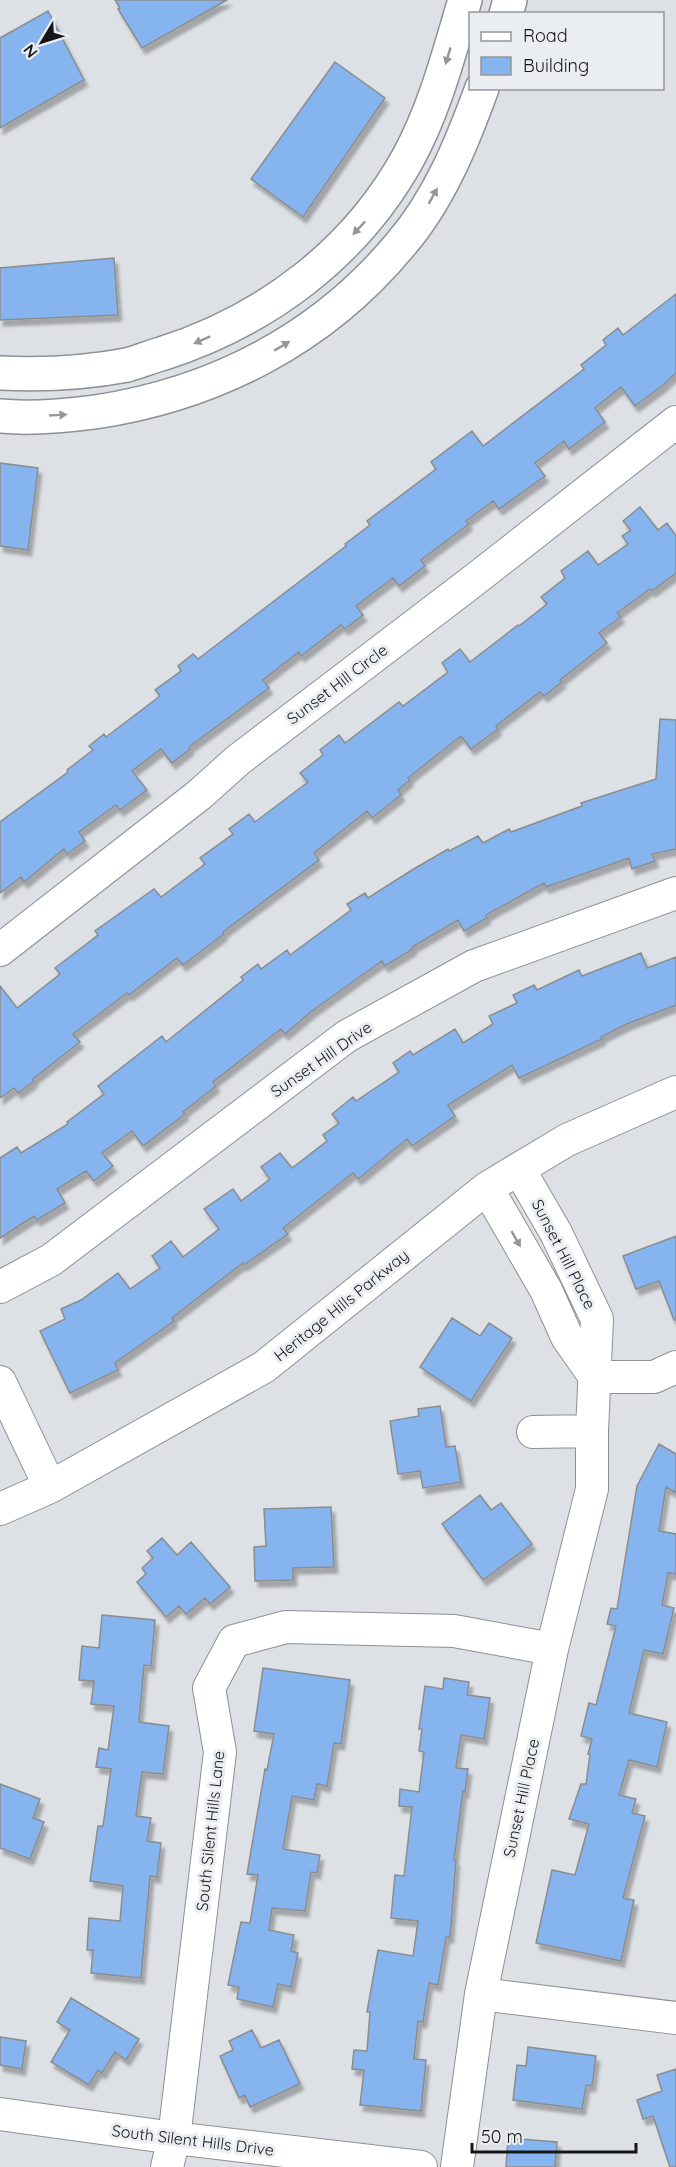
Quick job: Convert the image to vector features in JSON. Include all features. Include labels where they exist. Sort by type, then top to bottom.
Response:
[{"type":"main road","points":[[0,373],[41,375],[127,365],[193,344],[232,326],[283,296],[329,259],[367,219],[408,158],[436,96],[465,0]]},
{"type":"main road","points":[[0,416],[75,415],[136,406],[174,396],[251,364],[307,331],[358,290],[401,245],[417,223],[461,146],[481,90]]},
{"type":"street","name":"Sunset Hill Circle","points":[[0,950],[200,795],[238,760],[676,422]]},
{"type":"street","name":"Sunset Hill Drive","points":[[0,1287],[51,1260],[347,1036],[474,966],[676,893]]},
{"type":"street","name":"Heritage Hills Parkway","points":[[0,1509],[50,1487],[264,1367],[487,1188],[567,1140],[676,1092]]},
{"type":"street","name":"Sunset Hill Place","points":[[457,2167],[481,1994],[552,1649],[592,1490],[597,1318],[556,1233],[519,1169]]},
{"type":"street","name":"Sunset Hill Place","points":[[487,1188],[546,1290],[567,1337],[595,1377]]},
{"type":"street","points":[[595,1377],[654,1377],[676,1367]]},
{"type":"street","points":[[0,1382],[50,1487]]},
{"type":"street","points":[[533,1432],[592,1431]]},
{"type":"street","name":"South Silent Hills Lane","points":[[170,2152],[220,1752],[209,1688],[234,1641],[286,1627],[454,1631],[552,1649]]},
{"type":"street","points":[[481,1994],[676,2018]]},
{"type":"street","name":"South Silent Hills Drive","points":[[0,2114],[170,2152],[422,2167]]},
{"type":"building","points":[[115,0],[227,0],[142,48]]},
{"type":"building","points":[[48,11],[84,80],[0,128],[0,38]]},
{"type":"building","points":[[335,62],[385,98],[303,217],[251,179]]},
{"type":"building","points":[[114,258],[118,315],[0,320],[0,268]]},
{"type":"building","points":[[676,294],[676,373],[662,386],[635,406],[621,387],[595,408],[605,422],[569,449],[564,441],[535,463],[545,476],[499,509],[493,501],[466,521],[469,524],[421,560],[425,566],[399,586],[393,578],[356,606],[363,615],[345,629],[341,625],[301,656],[299,652],[263,680],[269,688],[189,747],[190,749],[172,763],[161,749],[132,771],[147,790],[120,810],[116,805],[79,832],[85,841],[67,854],[64,849],[24,882],[21,877],[0,893],[0,822],[68,772],[67,770],[93,750],[89,746],[104,734],[106,737],[160,696],[155,690],[181,671],[178,666],[193,654],[198,659],[346,546],[345,544],[370,525],[367,521],[436,469],[431,462],[472,431],[483,446],[584,369],[581,365],[606,345],[603,340],[618,328],[623,335]]},
{"type":"building","points":[[0,463],[38,468],[28,550],[0,546]]},
{"type":"building","points":[[640,507],[658,530],[667,523],[676,536],[676,573],[617,613],[621,617],[599,633],[607,643],[560,680],[562,682],[544,696],[540,692],[496,726],[498,729],[471,749],[461,736],[408,778],[410,780],[398,790],[401,795],[372,818],[367,811],[314,853],[319,860],[183,965],[177,958],[129,995],[127,993],[73,1034],[80,1042],[33,1079],[34,1081],[18,1093],[14,1088],[0,1098],[0,986],[17,1008],[60,974],[55,968],[98,935],[95,931],[154,889],[161,897],[205,864],[200,858],[233,834],[229,829],[249,814],[255,822],[308,782],[300,773],[323,755],[320,750],[339,735],[345,743],[399,702],[403,706],[448,672],[442,663],[460,649],[470,662],[519,626],[547,604],[541,597],[565,578],[561,571],[588,551],[598,565],[628,544],[622,536],[631,530],[623,521]]},
{"type":"building","points":[[660,719],[676,720],[676,849],[652,854],[655,861],[632,869],[629,858],[546,887],[544,883],[486,915],[487,918],[464,931],[458,920],[385,966],[382,961],[312,1011],[285,1034],[281,1029],[213,1082],[216,1086],[183,1112],[185,1114],[143,1146],[132,1131],[102,1153],[113,1166],[94,1181],[86,1171],[57,1189],[65,1203],[37,1220],[34,1216],[0,1238],[0,1158],[17,1147],[21,1153],[68,1124],[67,1122],[104,1094],[98,1086],[162,1036],[166,1042],[243,980],[241,977],[258,964],[261,969],[287,950],[290,955],[351,910],[347,904],[365,893],[368,898],[448,849],[449,851],[478,836],[483,843],[509,829],[511,832],[582,806],[581,803],[656,779]]},
{"type":"building","points":[[641,953],[647,968],[676,957],[676,1005],[627,1024],[601,1037],[602,1039],[519,1078],[512,1065],[448,1105],[455,1116],[412,1146],[407,1139],[358,1179],[353,1173],[283,1228],[288,1234],[244,1265],[243,1263],[172,1318],[174,1321],[115,1363],[118,1370],[70,1393],[40,1331],[65,1319],[61,1309],[81,1300],[118,1273],[130,1289],[160,1268],[152,1256],[171,1241],[183,1257],[219,1229],[204,1209],[233,1189],[241,1201],[270,1179],[261,1167],[280,1153],[292,1168],[327,1141],[323,1135],[339,1123],[332,1114],[353,1097],[356,1101],[399,1072],[393,1063],[410,1051],[413,1055],[455,1029],[463,1043],[493,1024],[489,1016],[517,1003],[513,995],[534,985],[537,990],[579,970],[582,976]]},
{"type":"building","points":[[676,1236],[676,1320],[674,1320],[659,1281],[636,1289],[623,1256]]},
{"type":"building","points":[[452,1318],[480,1336],[489,1323],[512,1338],[471,1401],[420,1367]]},
{"type":"building","points":[[440,1406],[446,1447],[455,1446],[461,1482],[423,1488],[420,1471],[398,1474],[390,1421],[419,1416],[418,1409]]},
{"type":"building","points":[[659,1444],[676,1454],[676,1493],[666,1487],[659,1531],[676,1534],[676,1574],[668,1573],[662,1605],[674,1608],[663,1654],[644,1650],[629,1713],[667,1722],[657,1767],[629,1760],[619,1795],[636,1799],[632,1813],[645,1816],[623,1898],[634,1900],[621,1961],[536,1943],[552,1870],[575,1875],[589,1824],[569,1819],[581,1784],[586,1784],[590,1754],[588,1754],[592,1739],[581,1736],[589,1703],[596,1705],[616,1626],[607,1624],[611,1608],[617,1609],[637,1486]]},
{"type":"building","points":[[480,1495],[491,1510],[501,1503],[532,1544],[483,1580],[442,1524]]},
{"type":"building","points":[[331,1507],[334,1567],[293,1568],[293,1580],[255,1581],[254,1547],[266,1546],[264,1509]]},
{"type":"building","points":[[162,1538],[177,1555],[191,1542],[230,1587],[210,1604],[205,1598],[186,1614],[179,1606],[166,1617],[137,1582],[146,1574],[142,1568],[153,1558],[147,1551]]},
{"type":"building","points":[[102,1615],[155,1620],[151,1666],[144,1665],[139,1722],[169,1726],[163,1774],[142,1772],[136,1816],[151,1818],[147,1841],[161,1843],[157,1877],[150,1876],[141,1978],[91,1973],[93,1950],[87,1950],[89,1918],[120,1921],[123,1886],[90,1881],[98,1826],[103,1826],[111,1769],[96,1767],[99,1748],[108,1750],[114,1706],[91,1704],[94,1681],[79,1680],[82,1646],[99,1648]]},
{"type":"building","points":[[263,1668],[350,1680],[341,1744],[334,1743],[327,1786],[317,1784],[314,1800],[292,1796],[283,1849],[320,1855],[317,1873],[311,1872],[305,1911],[272,1908],[269,1930],[294,1935],[291,1951],[298,1953],[291,1987],[278,1984],[273,2007],[237,1999],[239,1987],[228,1985],[241,1922],[250,1923],[258,1875],[247,1874],[265,1769],[267,1770],[274,1734],[254,1731]]},
{"type":"building","points":[[444,1678],[469,1682],[467,1695],[490,1698],[484,1739],[461,1735],[456,1768],[468,1769],[454,1860],[456,1860],[450,1937],[446,1937],[438,1985],[429,1983],[423,2022],[418,2021],[414,2059],[426,2060],[421,2111],[360,2105],[364,2070],[352,2069],[354,2050],[367,2051],[370,2012],[367,2012],[378,1950],[413,1956],[418,1921],[391,1918],[395,1875],[404,1876],[412,1807],[399,1806],[400,1789],[419,1792],[424,1752],[419,1751],[422,1729],[419,1729],[425,1686],[443,1689]]},
{"type":"building","points":[[0,1784],[40,1799],[33,1818],[44,1822],[30,1859],[0,1848]]},
{"type":"building","points":[[71,1998],[139,2039],[126,2060],[115,2052],[102,2073],[98,2070],[89,2085],[51,2062],[70,2030],[57,2022]]},
{"type":"building","points":[[252,2030],[261,2048],[279,2040],[300,2084],[250,2107],[245,2095],[239,2098],[220,2056],[233,2050],[229,2041]]},
{"type":"building","points":[[0,2037],[26,2041],[22,2069],[0,2065]]},
{"type":"building","points":[[528,2047],[596,2056],[592,2086],[586,2085],[582,2109],[513,2100],[517,2065],[526,2066]]},
{"type":"building","points":[[676,2069],[676,2167],[670,2167],[653,2116],[643,2119],[637,2100],[662,2091],[657,2075]]},
{"type":"building","points":[[508,2138],[557,2142],[555,2167],[506,2167]]}]
